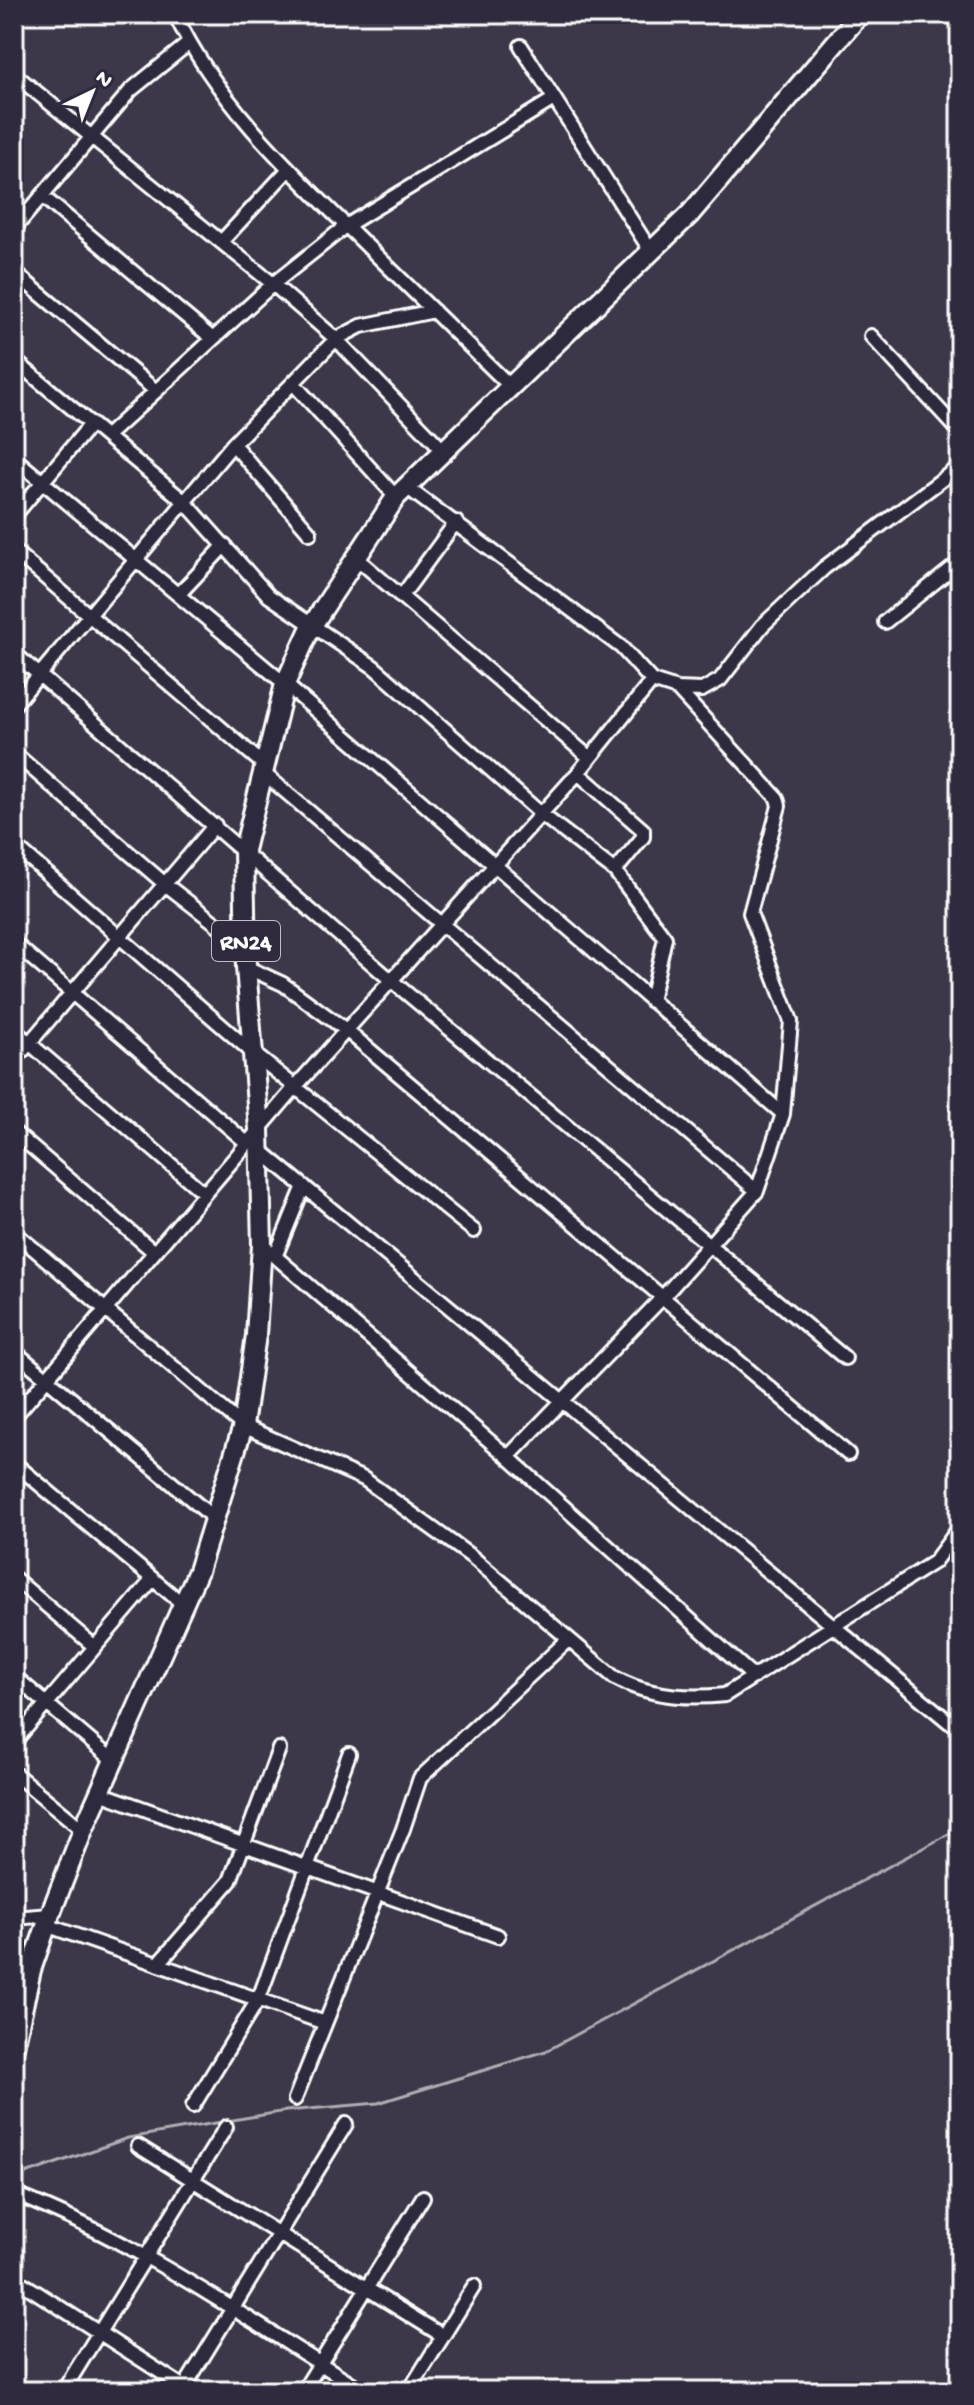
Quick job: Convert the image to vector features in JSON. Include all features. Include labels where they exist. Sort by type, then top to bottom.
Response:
[{"type":"main road","name":"RN24","points":[[14,2047],[31,1970],[48,1920],[83,1830],[184,1605],[216,1520],[243,1426],[269,1251],[255,1140],[253,1053],[246,967],[244,850],[262,767],[285,684],[311,627],[354,556],[400,491],[652,253],[749,149],[860,14]]},
{"type":"street","points":[[175,14],[189,43],[288,170],[510,386]]},
{"type":"street","points":[[14,229],[145,76],[189,43]]},
{"type":"street","points":[[521,46],[652,253]]},
{"type":"street","points":[[14,74],[273,284],[336,339],[442,449]]},
{"type":"street","points":[[108,435],[273,284],[346,226],[554,99]]},
{"type":"street","points":[[221,242],[288,170]]},
{"type":"street","points":[[42,196],[213,339]]},
{"type":"street","points":[[14,272],[156,391]]},
{"type":"street","points":[[14,705],[233,444],[336,339],[361,326],[434,311]]},
{"type":"street","points":[[871,336],[960,432]]},
{"type":"street","points":[[14,360],[185,502],[269,596],[374,667],[541,814],[615,871],[665,938],[651,1001]]},
{"type":"street","points":[[293,383],[400,491],[456,522],[621,647],[652,681],[677,689],[702,690],[720,680],[762,626],[824,568],[960,466]]},
{"type":"street","points":[[14,516],[91,424]]},
{"type":"street","points":[[233,444],[310,533]]},
{"type":"street","points":[[14,458],[285,684],[494,868],[783,1114]]},
{"type":"street","points":[[401,597],[456,522]]},
{"type":"street","points":[[179,594],[225,545]]},
{"type":"street","points":[[14,551],[443,924],[757,1191]]},
{"type":"street","points":[[354,556],[590,758]]},
{"type":"street","points":[[885,622],[960,562]]},
{"type":"street","points":[[14,653],[392,981],[845,1358]]},
{"type":"street","points":[[14,1417],[204,1193],[255,1140],[297,1085],[578,773],[652,681]]},
{"type":"street","points":[[508,1457],[663,1297],[757,1191],[783,1114],[791,1021],[750,913],[779,806],[777,798],[677,689]]},
{"type":"street","points":[[14,753],[165,884],[246,947]]},
{"type":"street","points":[[578,773],[643,830],[643,837],[615,871]]},
{"type":"street","points":[[14,1061],[215,825]]},
{"type":"street","points":[[14,845],[253,1053],[297,1085],[474,1231]]},
{"type":"street","points":[[14,943],[255,1140],[304,1186],[831,1628],[949,1722],[960,1714]]},
{"type":"street","points":[[246,967],[283,984],[346,1030],[848,1454]]},
{"type":"street","points":[[14,1030],[204,1193]]},
{"type":"street","points":[[14,1132],[154,1252]]},
{"type":"street","points":[[304,1186],[269,1251],[508,1457],[754,1677]]},
{"type":"street","points":[[14,1232],[243,1426],[364,1479],[472,1557],[615,1678],[633,1688],[695,1698],[725,1695],[934,1562],[960,1527]]},
{"type":"street","points":[[14,1351],[216,1520]]},
{"type":"street","points":[[14,1463],[184,1605]]},
{"type":"street","points":[[14,1578],[95,1647]]},
{"type":"street","points":[[14,1742],[153,1579]]},
{"type":"street","points":[[295,2099],[378,1893],[420,1778],[569,1639]]},
{"type":"street","points":[[14,1676],[114,1761]]},
{"type":"street","points":[[160,1962],[230,1881],[279,1749]]},
{"type":"street","points":[[193,2106],[259,1998],[310,1868],[349,1754]]},
{"type":"street","points":[[14,1773],[83,1830]]},
{"type":"street","points":[[100,1793],[498,1936]]},
{"type":"street","points":[[14,1918],[48,1920],[325,2023]]},
{"type":"street","points":[[14,2278],[186,2390],[346,2124]]},
{"type":"street","points":[[63,2391],[226,2127]]},
{"type":"street","points":[[138,2146],[443,2336]]},
{"type":"street","points":[[14,2194],[59,2211],[147,2256],[364,2391]]},
{"type":"street","points":[[303,2391],[423,2197]]},
{"type":"street","points":[[409,2391],[474,2286]]},
{"type":"waterway","points":[[14,2178],[128,2138],[286,2111],[378,2103],[546,2051],[960,1828]]}]
